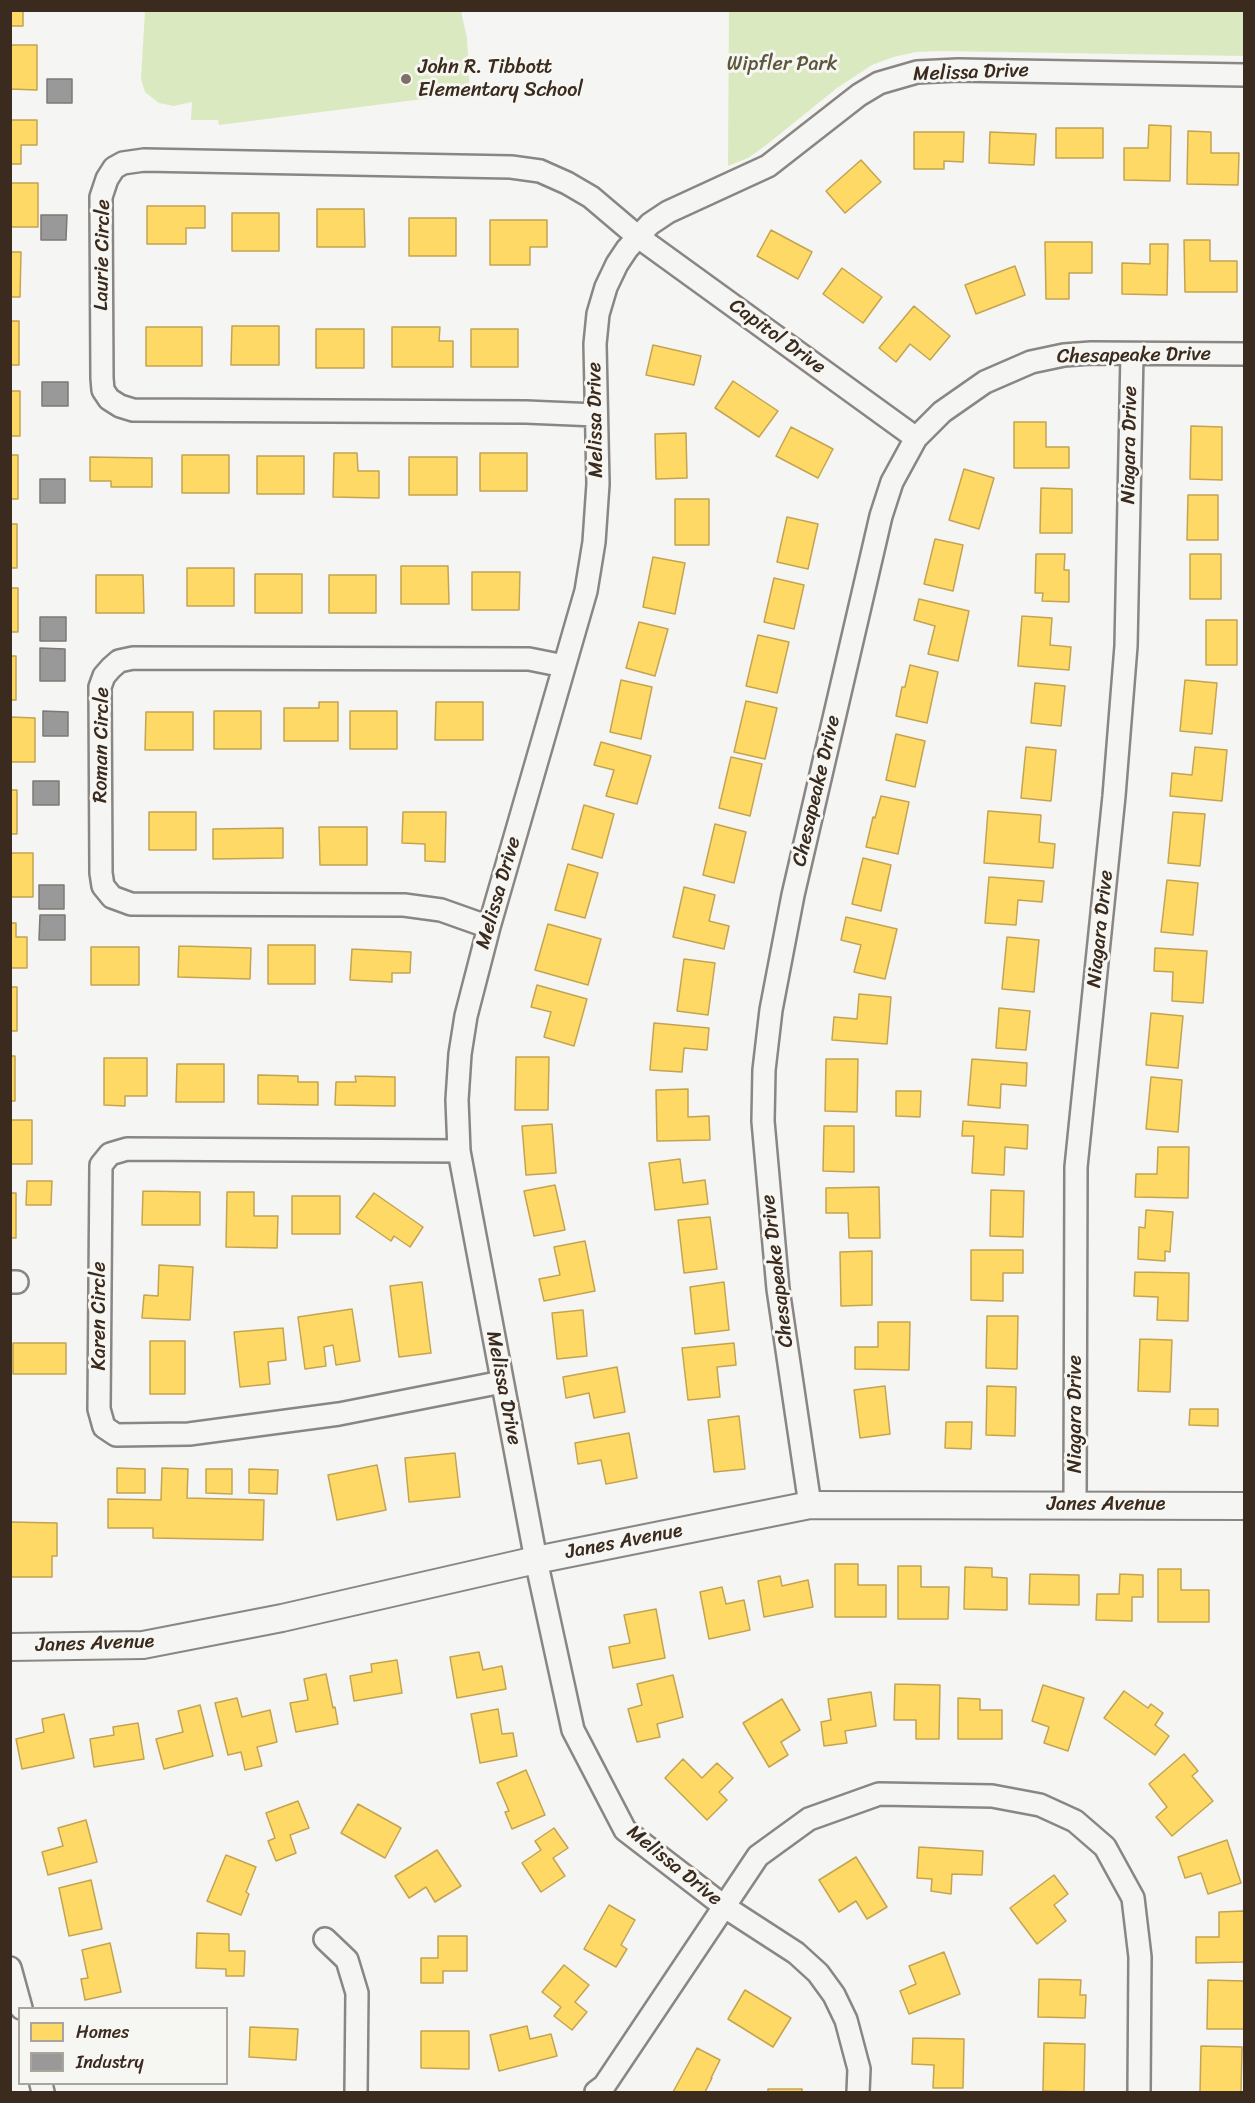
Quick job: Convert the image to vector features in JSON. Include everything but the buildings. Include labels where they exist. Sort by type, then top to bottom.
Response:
[{"type":"street","name":"Melissa Drive","points":[[858,2092],[859,2069],[846,2020],[834,1995],[818,1973],[796,1953],[724,1907],[625,1830],[573,1730],[536,1560],[459,1151],[457,1100],[460,1053],[466,1016],[489,927],[586,591],[594,542],[597,484],[595,344],[598,314],[606,287],[617,264],[637,236],[650,224],[668,212],[768,166],[859,95],[895,77],[917,72],[958,70],[1245,75]]},
{"type":"street","name":"Laurie Circle","points":[[596,415],[526,412],[133,410],[120,406],[109,399],[103,390],[101,197],[107,179],[114,168],[132,160],[512,167],[540,171],[567,183],[591,197],[637,236]]},
{"type":"street","name":"Capitol Drive","points":[[637,236],[916,438]]},
{"type":"street","name":"Chesapeake Drive","points":[[810,1505],[778,1289],[764,1131],[764,1070],[771,1010],[793,895],[880,516],[892,482],[916,438],[942,412],[967,393],[1031,362],[1064,355],[1091,353],[1245,354]]},
{"type":"street","name":"Niagara Drive","points":[[1076,1504],[1076,1167],[1114,796],[1126,646],[1132,354]]},
{"type":"street","name":"Roman Circle","points":[[489,927],[441,910],[404,905],[131,904],[112,897],[103,886],[101,873],[100,687],[104,676],[111,668],[119,661],[132,658],[529,659],[564,666]]},
{"type":"street","name":"Karen Circle","points":[[459,1151],[127,1149],[110,1154],[100,1165],[99,1409],[104,1427],[116,1435],[189,1434],[339,1414],[502,1382]]},
{"type":"street","name":"Janes Avenue","points":[[10,1647],[143,1645],[282,1618],[536,1560],[810,1505],[1245,1506]]},
{"type":"street","points":[[596,2092],[604,2086],[758,1856],[809,1819],[879,1794],[992,1796],[1040,1805],[1075,1821],[1105,1847],[1133,1898],[1140,1957],[1138,2092]]},
{"type":"street","points":[[325,1939],[347,1960],[357,1993],[356,2092]]},
{"type":"street","points":[[10,1968],[21,2007]]},
{"type":"green space","points":[[145,11],[461,11],[467,38],[470,93],[219,125],[218,120],[191,120],[192,102],[174,106],[159,103],[145,92],[141,79]]},
{"type":"green space","name":"Wipfler Park","points":[[729,11],[1244,11],[1244,56],[916,52],[872,65],[837,88],[748,158],[728,166]]},
{"type":"place","name":"John R. Tibbott Elementary School","points":[[406,79]]}]
